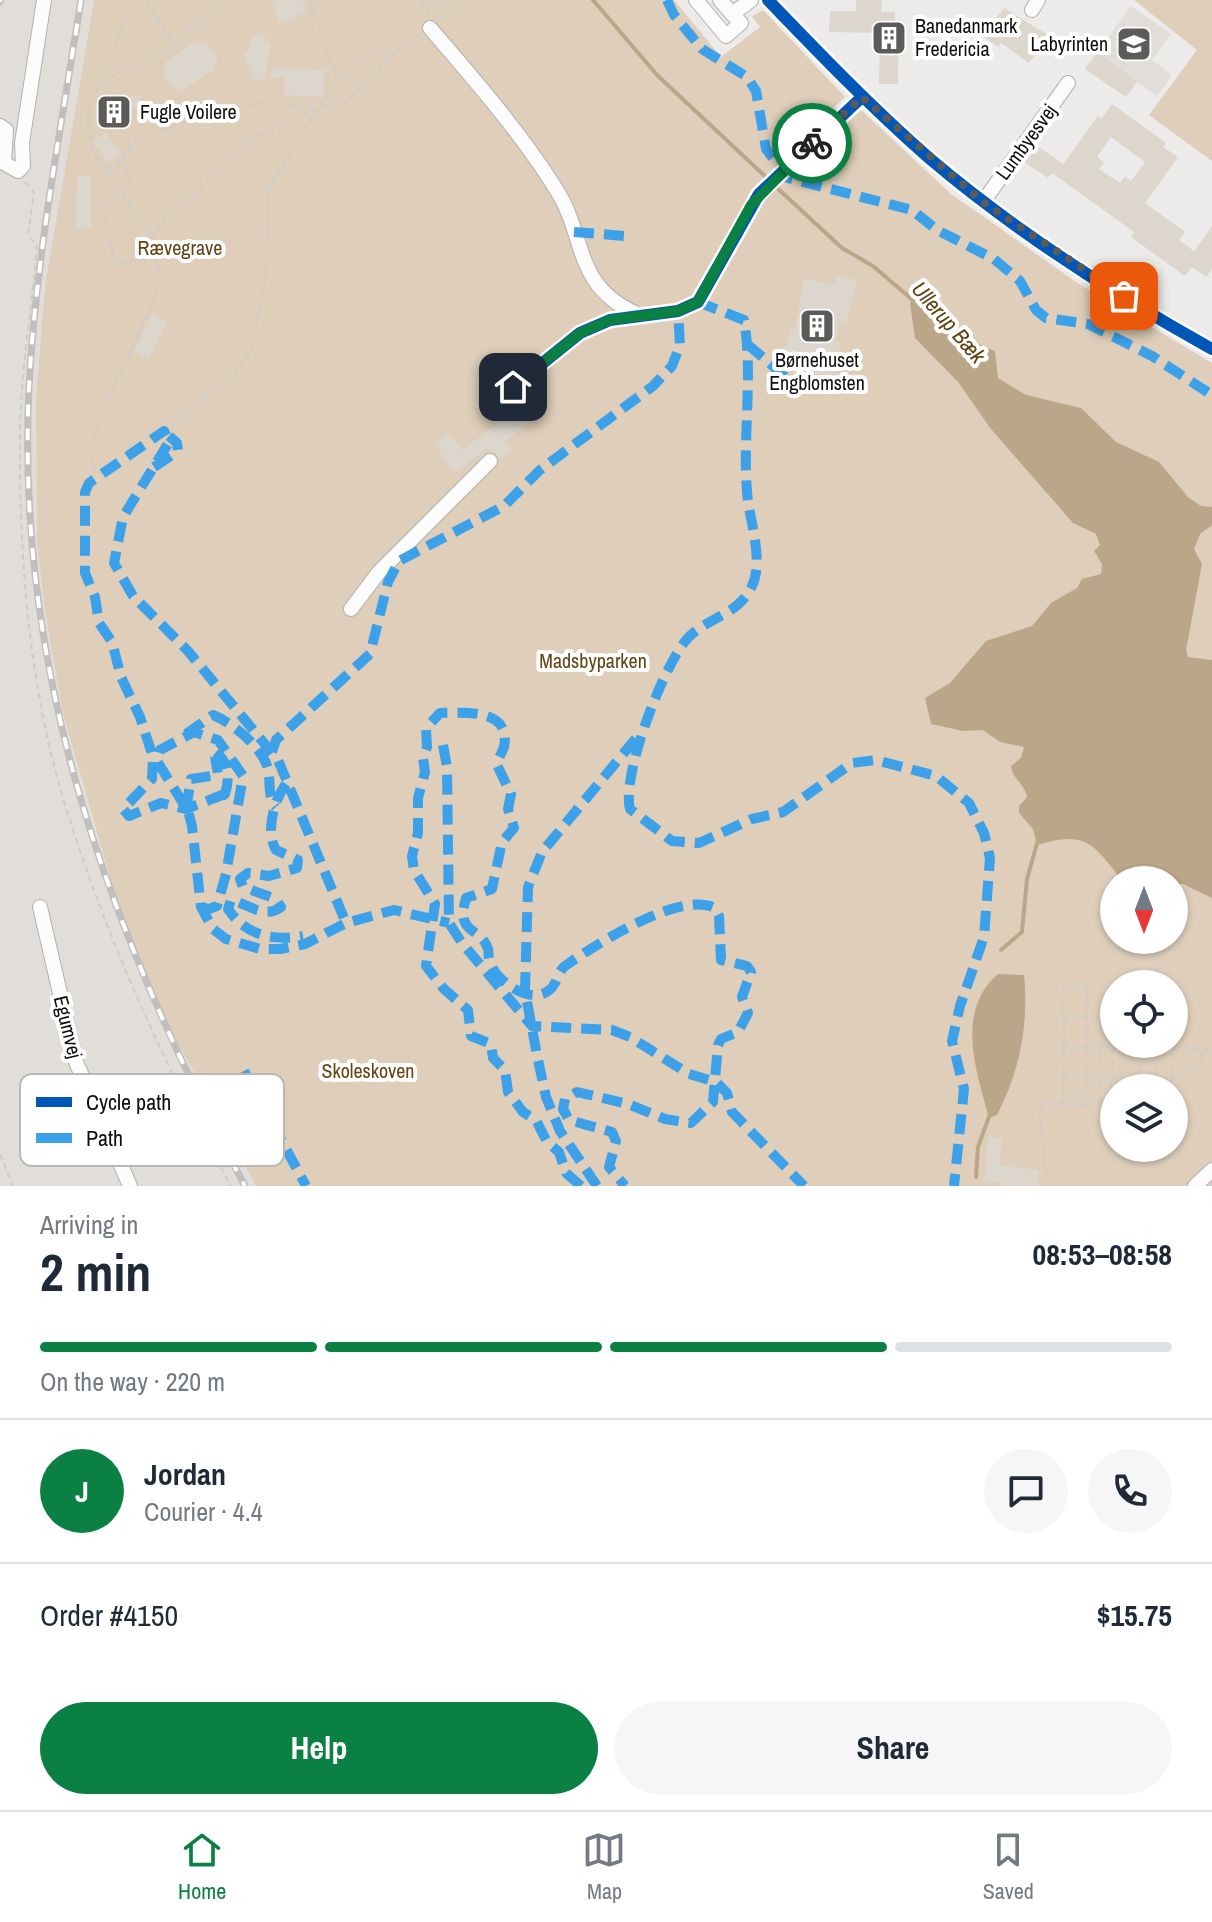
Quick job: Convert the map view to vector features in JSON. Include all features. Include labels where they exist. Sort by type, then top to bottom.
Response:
[{"type":"street","points":[[0,126],[6,130],[4,163],[18,171],[23,166],[22,143],[44,0]]},
{"type":"street","points":[[696,0],[726,36],[741,23],[720,0]]},
{"type":"street","points":[[732,14],[751,0]]},
{"type":"street","name":"Lumbyesvej","points":[[768,0],[862,97],[983,202],[1098,281],[1212,349]]},
{"type":"street","points":[[430,28],[558,191],[582,260],[597,285],[620,306],[640,315]]},
{"type":"street","name":"Lumbyesvej","points":[[983,202],[1068,83]]},
{"type":"street","points":[[513,387],[580,333],[610,320],[678,311],[698,302],[759,194],[862,97]]},
{"type":"street","points":[[351,609],[379,572],[490,461]]},
{"type":"street","name":"Egumvej","points":[[40,907],[81,1074]]},
{"type":"street","name":"Egumvej","points":[[121,1166],[130,1186]]},
{"type":"street","points":[[1195,1186],[1212,1170]]},
{"type":"path","points":[[103,472],[96,472],[91,461],[97,429],[151,304],[158,280],[157,258],[149,240],[90,147],[88,135],[93,99],[105,80],[117,38],[134,0]]},
{"type":"path","points":[[147,0],[172,43]]},
{"type":"path","points":[[105,80],[158,54],[227,0]]},
{"type":"path","points":[[310,0],[337,79]]},
{"type":"path","points":[[420,0],[430,12],[445,0]]},
{"type":"path","points":[[149,240],[162,222],[251,140],[318,108],[347,101],[391,58],[465,0]]},
{"type":"path","points":[[164,431],[233,375],[251,350],[266,274],[269,188],[337,79],[376,53],[386,52],[391,58]]},
{"type":"path","points":[[109,175],[140,137],[236,106],[262,102],[318,108]]},
{"type":"path","points":[[123,156],[132,187],[103,208],[110,255],[115,263],[121,265],[157,258]]},
{"type":"path","points":[[18,171],[34,192],[27,233],[37,245],[22,400],[21,519],[34,654],[50,743],[68,812],[143,1012],[172,1074]]},
{"type":"path","points":[[1063,1106],[1064,986],[1087,986],[1086,1107]]},
{"type":"path","points":[[1052,1018],[1100,1018]]},
{"type":"path","points":[[1045,1186],[1048,1161],[1039,1118],[1041,1104],[1099,1106],[1100,1048],[1052,1047]]},
{"type":"path","points":[[1189,1070],[1190,1049],[1212,1050]]},
{"type":"path","points":[[1183,1074],[1201,1063],[1202,1049]]},
{"type":"path","points":[[1052,1077],[1099,1078]]},
{"type":"path","points":[[0,1154],[13,1186]]},
{"type":"path","points":[[220,1166],[231,1186]]},
{"type":"shaded area","points":[[0,0],[94,0],[45,286],[36,397],[37,545],[62,710],[118,905],[158,1007],[195,1074],[20,1074],[20,1166],[245,1166],[256,1186],[0,1186]]},
{"type":"shaded area","name":"Labyrinten","points":[[1131,6],[1171,34],[1152,60],[1172,75],[1157,96],[1137,82],[1126,97],[1085,69]]},
{"type":"shaded area","points":[[917,294],[952,327],[995,351],[998,378],[1026,395],[1081,408],[1116,442],[1159,462],[1188,497],[1201,506],[1212,507],[1212,525],[1200,534],[1194,549],[1202,564],[1186,650],[1188,657],[1212,660],[1212,898],[1188,886],[1188,866],[1110,866],[1095,849],[1078,840],[1037,845],[1033,829],[1019,813],[1019,806],[1027,797],[1011,766],[1021,758],[1024,747],[1000,742],[983,730],[963,731],[931,724],[925,698],[950,683],[986,641],[1032,626],[1051,603],[1077,588],[1082,579],[1101,574],[1102,564],[1094,551],[1100,545],[1096,534],[1073,523],[991,429],[958,382],[915,338],[910,303]]},
{"type":"shaded area","points":[[998,974],[1024,975],[1024,1029],[1012,1081],[997,1115],[989,1118],[975,1062],[973,1023],[985,989]]},
{"type":"green space","name":"Madsbyparken","points":[[94,0],[674,0],[721,57],[760,27],[752,16],[763,10],[845,97],[778,161],[791,176],[861,110],[951,194],[1079,284],[1212,363],[1212,1186],[256,1186],[245,1166],[284,1166],[284,1074],[195,1074],[158,1007],[118,905],[62,710],[37,545],[36,397],[45,286]]},
{"type":"green space","points":[[1134,0],[1212,0],[1212,161],[1149,115],[1197,50]]},
{"type":"building","points":[[277,0],[302,0],[307,12],[280,23],[271,3]]},
{"type":"building","name":"Banedanmark Fredericia","points":[[856,0],[882,0],[881,12],[895,12],[895,26],[899,26],[898,84],[879,84],[880,33],[829,32],[830,11],[856,11]]},
{"type":"building","points":[[1004,8],[1050,36],[1029,63],[1001,43],[998,47],[983,36]]},
{"type":"building","points":[[253,34],[267,36],[263,41],[271,42],[265,78],[254,81],[242,52],[248,50]]},
{"type":"building","points":[[197,41],[208,44],[217,58],[214,70],[182,90],[171,87],[163,73],[165,62]]},
{"type":"building","points":[[1097,53],[1137,81],[1126,97],[1085,69]]},
{"type":"building","points":[[274,67],[324,70],[323,97],[283,95],[284,77],[269,78]]},
{"type":"building","name":"Fugle Voilere","points":[[123,93],[128,99],[137,93],[143,103],[100,130],[94,119],[101,115],[97,109]]},
{"type":"building","points":[[1112,104],[1166,143],[1163,147],[1178,157],[1145,203],[1185,232],[1179,240],[1194,251],[1212,226],[1212,269],[1206,277],[1192,267],[1185,276],[1131,237],[1134,232],[1052,173],[1048,178],[1024,162],[1036,145],[1063,164],[1098,116],[1101,119]],"holes":[[[1111,137],[1145,162],[1131,181],[1125,176],[1120,183],[1099,169],[1104,162],[1097,157]]]},
{"type":"building","points":[[106,132],[121,154],[108,163],[93,141]]},
{"type":"building","points":[[77,176],[91,176],[91,228],[76,228]]},
{"type":"building","name":"Børnehuset Engblomsten","points":[[837,275],[857,280],[846,323],[840,322],[835,341],[841,342],[832,377],[781,364],[790,329],[795,330],[804,278],[835,286]]},
{"type":"building","points":[[152,313],[167,321],[149,358],[134,351]]},
{"type":"building","points":[[512,398],[519,408],[529,400],[536,410],[526,417],[530,422],[505,441],[513,450],[500,460],[496,453],[486,449],[454,474],[435,444],[448,433],[462,450],[497,424],[490,415]]},
{"type":"building","points":[[988,1137],[1002,1138],[999,1165],[1039,1170],[1037,1186],[999,1186],[999,1182],[984,1181]]},
{"type":"waterway","name":"Ullerup Bæk","points":[[593,0],[657,75],[769,180]]},
{"type":"waterway","name":"Ullerup Bæk","points":[[775,186],[842,248],[873,266],[915,302]]},
{"type":"waterway","points":[[1001,950],[1022,932],[1027,879],[1038,840]]},
{"type":"waterway","points":[[976,1177],[978,1147],[990,1114]]},
{"type":"railway","points":[[81,0],[50,192],[32,337],[29,493],[38,598],[56,700],[81,800],[114,899],[152,995],[188,1074]]},
{"type":"railway","points":[[235,1166],[245,1186]]},
{"type":"marked path","points":[[667,0],[674,15],[702,49],[747,77],[756,91],[766,149],[788,178],[912,210],[937,230],[994,259],[1020,281],[1036,310],[1046,318],[1088,324],[1152,356],[1212,395]]},
{"type":"marked path","points":[[574,232],[625,236]]},
{"type":"marked path","points":[[698,302],[744,320],[748,365],[746,479],[757,567],[746,596],[731,610],[687,639],[667,672],[638,747],[629,793],[630,809],[672,841],[699,843],[752,819],[783,812],[852,763],[876,760],[936,776],[969,803],[984,833],[990,858],[984,937],[960,1006],[952,1041],[964,1089],[954,1186]]},
{"type":"marked path","points":[[272,752],[276,740],[370,654],[388,582],[399,561],[504,506],[540,470],[653,386],[672,366],[680,345],[678,311]]},
{"type":"marked path","points":[[747,344],[793,383],[814,389]]},
{"type":"marked path","points":[[225,794],[186,809],[161,803],[129,816],[123,809],[152,779],[153,757],[140,717],[121,677],[112,642],[99,623],[95,597],[85,573],[85,492],[89,483],[164,431],[169,442],[123,517],[114,563],[133,596],[188,651],[278,760],[346,923]]},
{"type":"marked path","points":[[154,467],[178,451],[177,443],[169,436]]},
{"type":"marked path","points":[[581,1186],[566,1173],[559,1152],[547,1142],[536,1120],[523,1112],[508,1092],[505,1070],[493,1058],[491,1044],[471,1036],[468,1010],[444,989],[426,966],[435,904],[414,870],[412,856],[418,833],[418,798],[425,772],[426,728],[440,713],[483,715],[500,725],[504,734],[504,747],[497,765],[511,794],[508,809],[514,828],[502,842],[492,889],[466,898],[464,919],[466,925],[485,942],[493,969],[506,983],[523,993],[540,995],[551,988],[565,966],[616,934],[660,913],[700,904],[715,908],[719,916],[721,960],[747,966],[751,972],[742,997],[748,1013],[738,1032],[721,1039],[718,1045],[713,1102],[691,1123],[665,1119],[628,1104],[577,1092],[565,1099],[563,1109],[569,1120],[612,1132],[616,1141],[609,1167],[625,1186]]},
{"type":"marked path","points":[[186,734],[213,715],[238,730],[265,761],[271,799],[276,807]]},
{"type":"marked path","points":[[597,1186],[560,1131],[546,1097],[525,991],[528,887],[542,852],[642,731]]},
{"type":"marked path","points":[[201,907],[209,909],[217,906],[226,874],[243,776],[218,740],[194,732],[160,750],[157,761],[188,811],[201,907],[213,929],[226,939],[260,949],[280,949],[305,944],[346,923],[394,910],[449,923]]},
{"type":"marked path","points":[[443,745],[447,767],[449,923],[462,943],[532,1026],[612,1030],[630,1037],[689,1074],[716,1082],[727,1093],[732,1112],[804,1186]]},
{"type":"marked path","points":[[216,752],[224,761],[228,777],[225,794],[217,800]]},
{"type":"marked path","points":[[186,809],[191,779],[218,775],[215,756]]},
{"type":"marked path","points":[[286,784],[275,807],[271,834],[276,850],[298,860],[297,868],[269,876],[248,873],[240,879],[243,887],[276,899],[281,907],[268,912],[231,900],[228,909],[252,931],[281,938],[303,936]]},
{"type":"marked path","points":[[284,1145],[306,1186]]},
{"type":"cycle path","points":[[768,0],[887,120],[962,185],[1066,260],[1212,349]]},
{"type":"cycle path","points":[[513,387],[580,333],[610,320],[678,311],[698,302],[759,194],[862,97]]},
{"type":"way so far","points":[[812,143],[862,97],[983,202],[1124,296]]},
{"type":"place","name":"Banedanmark Fredericia","points":[[889,38]]},
{"type":"place","name":"Labyrinten","points":[[1134,44]]},
{"type":"place","name":"Fugle Voilere","points":[[114,112]]},
{"type":"place","name":"Børnehuset Engblomsten","points":[[817,326]]},
{"type":"route","points":[[513,387],[580,333],[610,320],[678,311],[698,302],[751,205],[812,143]]},
{"type":"park label","name":"Rævegrave","points":[[180,248]]},
{"type":"park label","name":"Skoleskoven","points":[[368,1071]]}]
